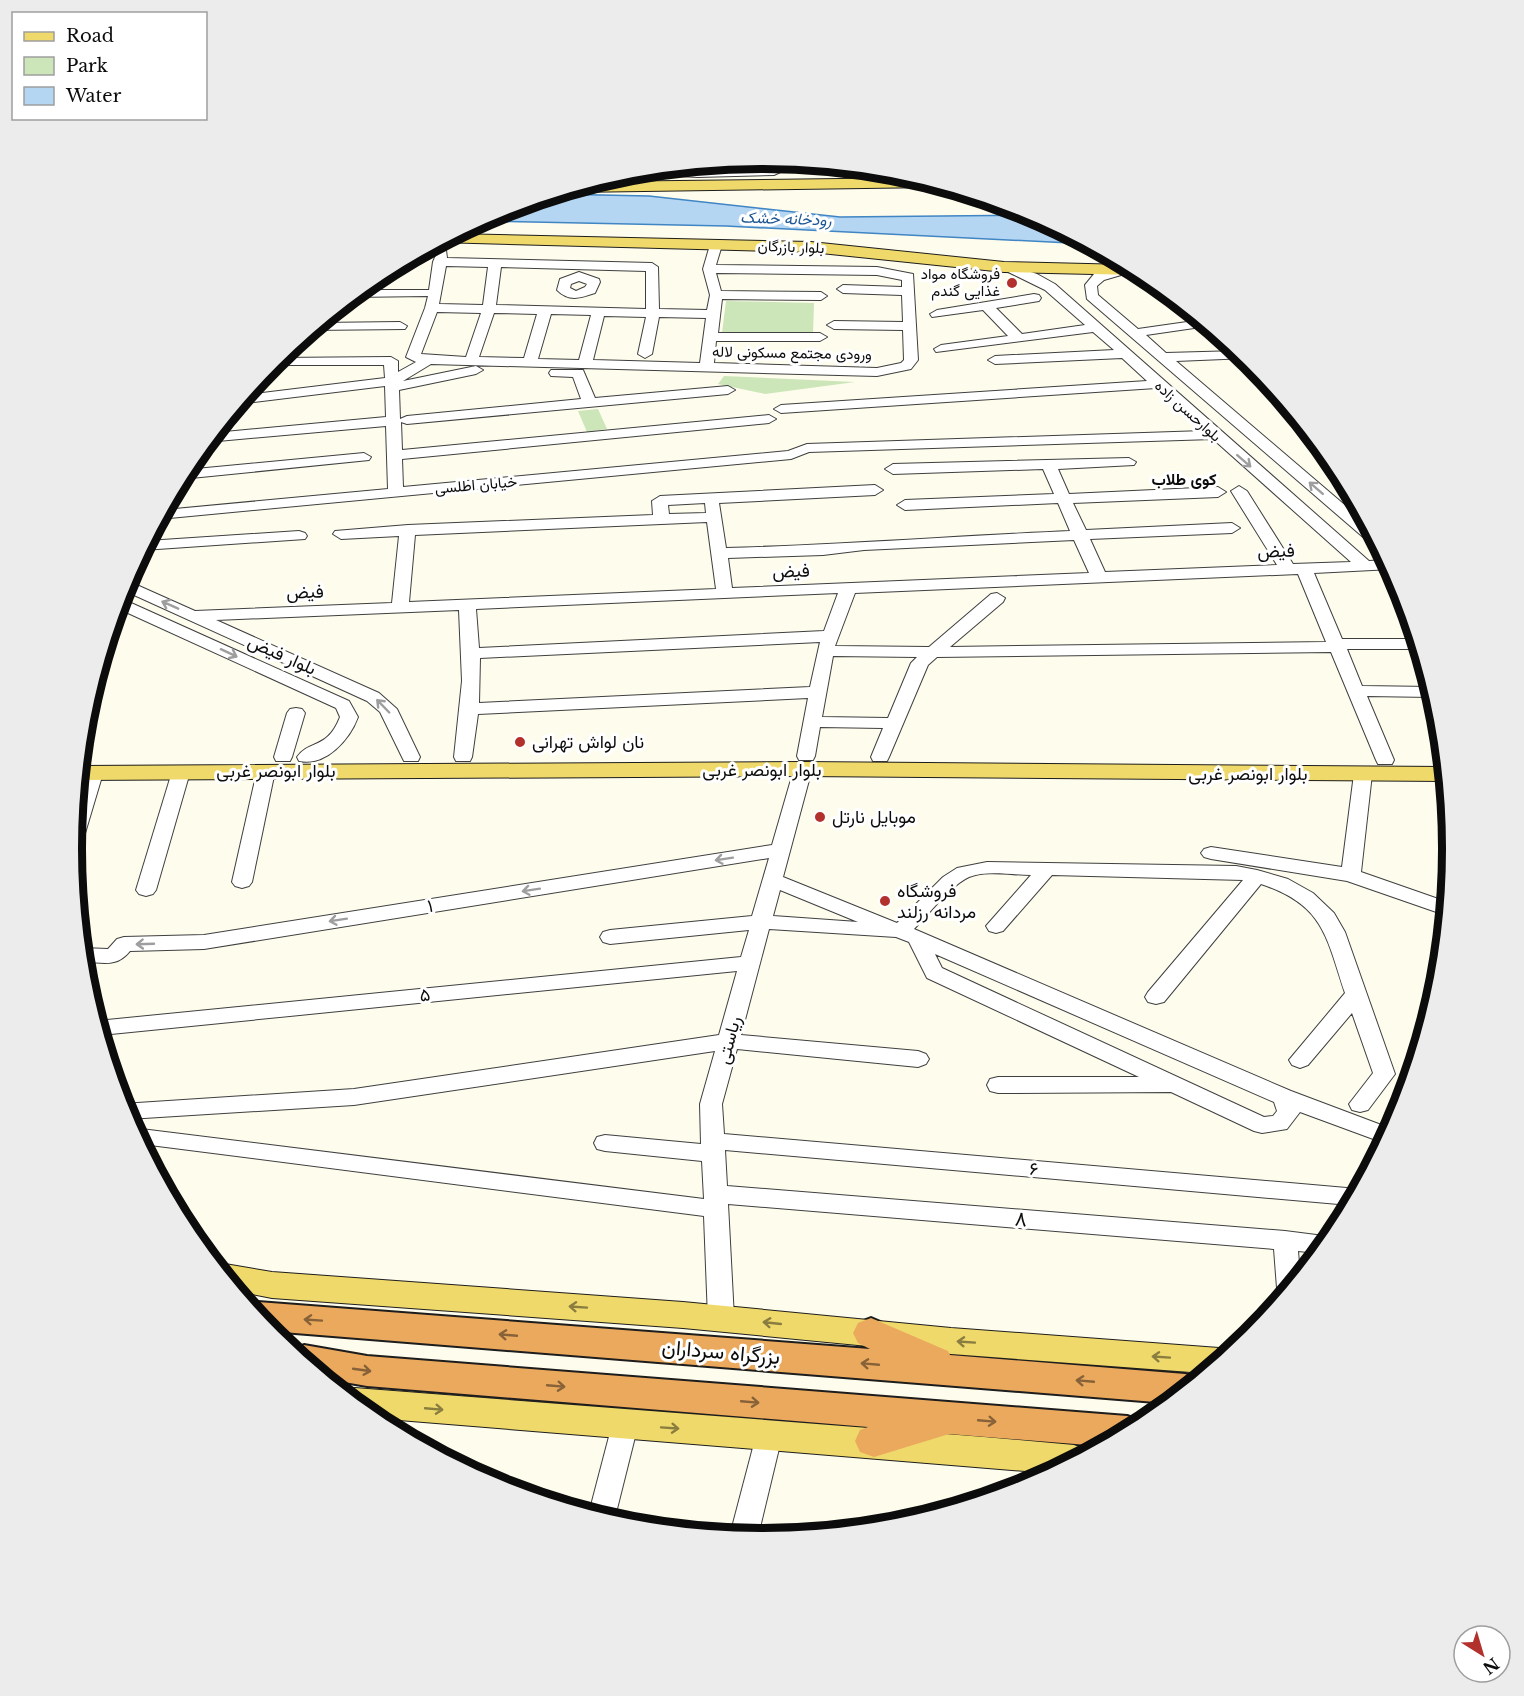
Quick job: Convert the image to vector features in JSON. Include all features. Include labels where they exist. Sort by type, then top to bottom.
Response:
[{"type":"highway","name":"بزرگراه سرداران","points":[[271,1317],[1174,1388]]},
{"type":"highway","points":[[871,1333],[953,1371]]},
{"type":"highway","points":[[318,1362],[368,1371],[1111,1431]]},
{"type":"highway","points":[[874,1441],[951,1418]]},
{"type":"main road","points":[[626,183],[884,180]]},
{"type":"main road","points":[[609,187],[901,183]]},
{"type":"main road","name":"بلوار بازرگان","points":[[472,234],[550,239],[821,248],[1004,267],[1114,267]]},
{"type":"main road","name":"بلوار بازرگان","points":[[442,252],[550,239],[818,239],[992,258],[1112,266]]},
{"type":"main road","name":"بلوار ابونصر غربی","points":[[87,768],[411,757],[805,763],[880,757],[1363,774],[1437,774]]},
{"type":"main road","name":"بلوار ابونصر غربی","points":[[87,768],[181,772],[285,762],[1165,766],[1436,760]]},
{"type":"main road","points":[[236,1278],[272,1285],[721,1318],[871,1333],[1209,1360]]},
{"type":"main road","points":[[371,1403],[769,1436],[874,1441],[1059,1459]]},
{"type":"street","points":[[679,173],[774,172],[780,169]]},
{"type":"street","points":[[698,174],[712,171]]},
{"type":"street","points":[[706,368],[716,295],[709,269],[717,245]]},
{"type":"street","points":[[428,360],[413,357],[432,308],[442,252],[495,263],[581,271],[652,267],[653,313],[645,354]]},
{"type":"street","points":[[471,362],[489,309],[495,263]]},
{"type":"street","name":"بلوارحسن زاده","points":[[1004,267],[1032,277],[1050,287],[1365,567]]},
{"type":"street","points":[[709,269],[877,271],[908,277],[908,291],[843,289]]},
{"type":"street","points":[[772,270],[784,295]]},
{"type":"street","points":[[1092,296],[1091,285],[1100,277],[1119,270]]},
{"type":"street","points":[[570,311],[575,295],[590,291],[594,282],[581,271]]},
{"type":"street","name":"ورودی مجتمع مسکونی لاله","points":[[428,360],[706,368],[778,353],[877,372],[906,366],[911,360],[908,291]]},
{"type":"street","points":[[1062,299],[1063,294],[1072,291],[1084,292],[1092,296]]},
{"type":"street","points":[[369,294],[424,293]]},
{"type":"street","points":[[716,295],[821,296]]},
{"type":"street","name":"بلوارحسن زاده","points":[[1092,296],[1361,528]]},
{"type":"street","points":[[937,314],[1034,298]]},
{"type":"street","points":[[986,306],[1018,338]]},
{"type":"street","points":[[432,308],[713,314]]},
{"type":"street","points":[[530,363],[545,311]]},
{"type":"street","points":[[585,364],[598,312]]},
{"type":"street","points":[[1136,333],[1195,324]]},
{"type":"street","points":[[834,325],[910,326]]},
{"type":"street","points":[[326,327],[400,326]]},
{"type":"street","points":[[941,349],[1094,328]]},
{"type":"street","points":[[710,337],[778,353],[820,337]]},
{"type":"street","points":[[995,360],[1125,354]]},
{"type":"street","points":[[1163,357],[1229,355]]},
{"type":"street","points":[[393,384],[428,360]]},
{"type":"street","points":[[288,362],[392,361],[393,384],[400,421],[394,455],[396,493]]},
{"type":"street","points":[[252,399],[393,384],[471,370],[578,373],[590,403],[617,417],[728,390]]},
{"type":"street","points":[[782,409],[1158,384]]},
{"type":"street","points":[[394,455],[574,421],[590,403]]},
{"type":"street","points":[[198,468],[232,453],[400,421],[574,421],[617,417],[769,419]]},
{"type":"street","name":"خيابان اطلسى","points":[[170,515],[791,455],[807,448],[1214,435]]},
{"type":"street","points":[[217,443],[232,453],[364,457]]},
{"type":"street","points":[[893,469],[1129,462]]},
{"type":"street","points":[[1049,465],[1099,578]]},
{"type":"street","points":[[661,519],[660,501],[874,490]]},
{"type":"street","points":[[1239,491],[1296,569],[1337,645],[1385,760]]},
{"type":"street","points":[[905,505],[1218,492]]},
{"type":"street","points":[[712,498],[725,593]]},
{"type":"street","points":[[341,534],[714,517]]},
{"type":"street","points":[[719,553],[823,550],[864,545],[1232,528]]},
{"type":"street","points":[[400,607],[408,530]]},
{"type":"street","points":[[154,545],[299,536]]},
{"type":"street","points":[[1344,548],[1363,552],[1372,550]]},
{"type":"street","name":"فیض","points":[[194,616],[1380,566]]},
{"type":"street","name":"ریاستی","points":[[721,1318],[711,1104],[805,763],[828,643],[848,588]]},
{"type":"street","name":"بلوار فیض","points":[[134,589],[373,697],[388,709],[411,757]]},
{"type":"street","points":[[880,757],[920,663],[997,598]]},
{"type":"street","points":[[462,757],[471,709],[473,653],[467,604]]},
{"type":"street","name":"بلوار فیض","points":[[127,607],[343,705],[349,717],[344,733],[328,747],[285,762]]},
{"type":"street","points":[[473,653],[828,643],[932,652],[1409,644]]},
{"type":"street","points":[[259,667],[280,655]]},
{"type":"street","points":[[1356,691],[1423,692]]},
{"type":"street","points":[[471,709],[819,692]]},
{"type":"street","points":[[242,882],[285,762],[297,713]]},
{"type":"street","points":[[813,722],[894,723]]},
{"type":"street","points":[[146,890],[181,772]]},
{"type":"street","points":[[1351,875],[1363,774]]},
{"type":"street","name":"۱","points":[[91,955],[114,956],[124,944],[204,942],[781,850]]},
{"type":"street","points":[[1211,853],[1351,875],[1439,906]]},
{"type":"street","points":[[909,934],[950,881],[964,872],[987,868],[1236,872],[1257,876],[1308,896],[1328,917],[1384,1074],[1360,1104]]},
{"type":"street","points":[[996,926],[1047,869]]},
{"type":"street","points":[[1156,997],[1257,876]]},
{"type":"street","points":[[773,880],[909,934],[1283,1098],[1376,1132]]},
{"type":"street","points":[[610,937],[761,922],[909,934]]},
{"type":"street","points":[[909,934],[934,973],[1262,1125],[1279,1123],[1289,1113],[1283,1098]]},
{"type":"street","name":"۵","points":[[107,1027],[750,963]]},
{"type":"street","points":[[1300,1060],[1356,994]]},
{"type":"street","points":[[135,1110],[354,1097],[729,1041],[918,1059]]},
{"type":"street","points":[[998,1085],[1175,1084]]},
{"type":"street","name":"۸","points":[[147,1135],[716,1202],[1315,1243]]},
{"type":"street","name":"۶","points":[[605,1143],[713,1148],[1345,1196]]},
{"type":"street","points":[[1285,1240],[1288,1278]]},
{"type":"street","points":[[604,1508],[625,1425]]},
{"type":"street","points":[[746,1527],[769,1436]]},
{"type":"green space","points":[[726,301],[814,303],[813,334],[722,333]]},
{"type":"green space","points":[[724,376],[855,382],[765,394],[718,384]]},
{"type":"green space","points":[[598,409],[607,429],[587,432],[578,411]]},
{"type":"water","name":"رودخانه خشک","points":[[578,195],[649,196],[840,217],[1009,215],[1070,243],[726,226],[499,221]]},
{"type":"place","name":"فروشگاه مواد غذایی گندم","points":[[1012,283]]},
{"type":"place","name":"نان لواش تهرانی","points":[[520,742]]},
{"type":"place","name":"موبایل نارتل","points":[[820,817]]},
{"type":"place","name":"فروشگاه مردانه رزلند","points":[[885,901]]},
{"type":"district","name":"کوی طلاب","points":[[1184,479]]}]
